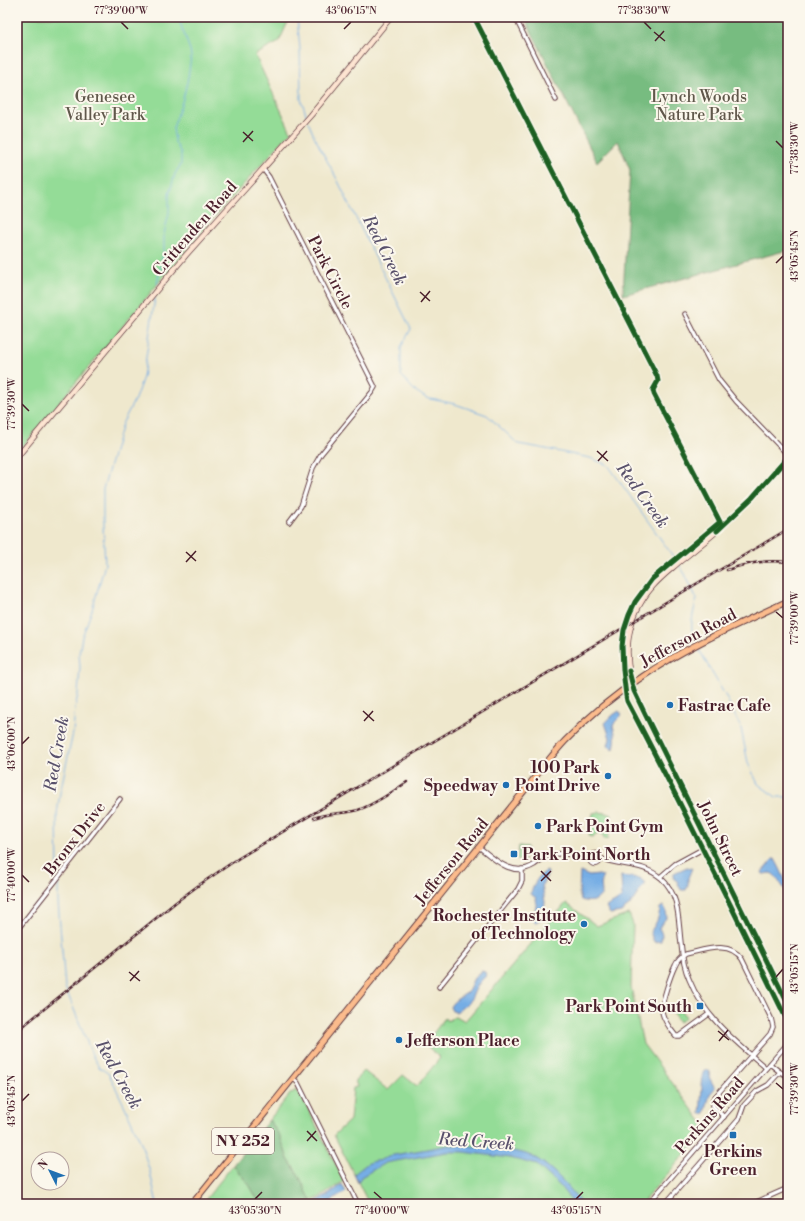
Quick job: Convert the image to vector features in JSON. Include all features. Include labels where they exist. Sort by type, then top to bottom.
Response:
[{"type":"main road","name":"Jefferson Road","points":[[192,1204],[564,742],[602,707],[661,664],[692,647],[788,600]]},
{"type":"street","name":"Crittenden Road","points":[[17,457],[186,255],[310,115],[391,17]]},
{"type":"street","points":[[515,17],[556,100]]},
{"type":"street","name":"Park Circle","points":[[263,169],[272,183],[376,386],[321,454],[313,468],[301,506],[289,522]]},
{"type":"street","points":[[685,314],[719,380],[736,401],[788,456]]},
{"type":"street","name":"John Street","points":[[788,456],[742,508],[658,580],[646,595],[636,612],[629,635],[627,656],[629,675],[645,714],[788,1004]]},
{"type":"street","name":"Bronx Drive","points":[[17,930],[120,799]]},
{"type":"street","points":[[660,877],[675,864],[710,845]]},
{"type":"street","points":[[479,846],[504,866],[512,869],[528,868],[544,858],[555,854],[590,858],[595,854],[598,855],[600,860]]},
{"type":"street","points":[[590,858],[593,864],[597,864],[600,860],[606,860],[641,867],[660,877],[670,888],[676,903],[685,968],[700,1001],[721,1028],[766,1068]]},
{"type":"street","points":[[439,987],[518,889],[522,881],[522,869]]},
{"type":"street","points":[[709,1014],[678,1036],[675,1035],[663,1016],[662,1002],[677,962],[683,956],[690,953],[724,947],[735,951],[742,959],[773,1023],[770,1034],[713,1099],[713,1106],[724,1117]]},
{"type":"street","name":"Perkins Road","points":[[648,1204],[788,1043]]},
{"type":"street","points":[[770,1064],[788,1076]]},
{"type":"street","points":[[665,1204],[739,1119],[744,1105],[757,1091],[768,1085],[780,1072]]},
{"type":"street","points":[[294,1078],[298,1083],[358,1204]]},
{"type":"street","points":[[752,1204],[788,1188]]},
{"type":"green space","name":"Genesee Valley Park","points":[[17,17],[290,17],[279,42],[255,55],[291,132],[212,219],[17,453]]},
{"type":"green space","name":"Lynch Woods Nature Park","points":[[524,17],[788,17],[788,250],[623,295],[630,170],[618,141],[597,162]]},
{"type":"green space","points":[[599,812],[612,815],[608,839],[604,839],[603,835],[599,833],[593,837],[589,836],[593,813]]},
{"type":"green space","points":[[519,846],[527,847],[524,862],[517,860]]},
{"type":"green space","points":[[566,903],[597,926],[629,914],[633,924],[631,987],[643,1044],[707,1129],[641,1204],[369,1204],[334,1135],[350,1120],[353,1088],[357,1087],[355,1080],[364,1071],[388,1090],[403,1075],[417,1086],[440,1058],[425,1044],[445,1018],[448,1021],[456,1016],[465,1021]]},
{"type":"green space","points":[[678,1007],[686,1017],[679,1022],[672,1011]]},
{"type":"green space","points":[[295,1090],[301,1095],[344,1181],[319,1198],[311,1201],[298,1174],[288,1159],[280,1136],[269,1120]]},
{"type":"green space","points":[[269,1120],[280,1136],[288,1159],[298,1174],[311,1201],[304,1204],[260,1204],[250,1186],[233,1165]]},
{"type":"green space","points":[[233,1165],[250,1186],[260,1204],[202,1204]]},
{"type":"water","points":[[619,711],[622,715],[613,726],[615,732],[614,749],[608,746],[610,738],[605,723]]},
{"type":"water","points":[[773,859],[775,859],[787,885],[788,893],[775,876],[770,873],[763,874],[762,872]]},
{"type":"water","points":[[687,867],[692,868],[688,878],[688,885],[686,890],[681,890],[677,881],[673,878],[674,873]]},
{"type":"water","points":[[547,871],[548,873],[542,885],[545,902],[544,911],[541,919],[536,922],[533,920],[533,917],[536,898],[531,894],[536,881]]},
{"type":"water","points":[[580,872],[589,876],[603,876],[601,881],[602,894],[600,897],[590,902],[581,900],[579,893]]},
{"type":"water","points":[[621,876],[640,878],[645,883],[630,905],[621,912],[610,914],[606,907],[622,897]]},
{"type":"water","points":[[663,906],[667,917],[659,928],[662,934],[661,941],[654,942],[650,932],[657,921],[660,908]]},
{"type":"water","points":[[482,971],[485,972],[486,976],[478,985],[472,998],[456,1012],[452,1011],[450,1007],[452,1004],[467,992],[474,978]]},
{"type":"water","points":[[707,1070],[710,1071],[709,1077],[715,1088],[710,1094],[705,1113],[700,1114],[703,1073]]},
{"type":"water","points":[[449,1145],[498,1149],[527,1154],[538,1159],[552,1170],[566,1184],[582,1204],[574,1204],[559,1185],[537,1165],[510,1158],[463,1152],[447,1152],[385,1163],[361,1177],[358,1183],[354,1174],[372,1161],[379,1161],[388,1156]]},
{"type":"water","points":[[342,1184],[346,1192],[326,1204],[310,1204],[327,1196]]},
{"type":"waterway","name":"Red Creek","points":[[157,284],[164,250],[164,234],[169,213],[169,195],[175,174],[181,164],[181,153],[175,142],[173,128],[183,99],[191,56],[178,17]]},
{"type":"waterway","name":"Red Creek","points":[[297,17],[300,49],[301,99],[307,117]]},
{"type":"waterway","name":"Red Creek","points":[[308,122],[314,137],[337,179],[411,329],[401,347],[401,375],[414,390],[426,398],[455,404],[487,415],[518,444],[590,458],[608,465],[677,562]]},
{"type":"waterway","name":"Red Creek","points":[[58,875],[57,814],[73,733],[78,694],[80,667],[79,654],[82,637],[92,610],[105,564],[103,489],[122,424],[135,399],[143,377],[155,298]]},
{"type":"waterway","name":"Red Creek","points":[[679,565],[697,599],[692,627],[692,633],[696,643]]},
{"type":"waterway","name":"Red Creek","points":[[697,646],[726,697],[741,728],[748,763],[758,784],[776,797],[788,797]]},
{"type":"waterway","name":"Red Creek","points":[[58,880],[58,901],[65,987],[93,1057],[99,1067],[109,1074],[141,1143],[150,1172],[157,1204]]},
{"type":"railway","points":[[17,1031],[176,902],[239,858],[788,529]]},
{"type":"railway","points":[[727,570],[757,563],[773,561],[788,562]]},
{"type":"railway","points":[[314,818],[360,809],[381,799],[407,782]]},
{"type":"cycle path","points":[[474,17],[657,376],[658,381],[653,390],[654,394],[720,522],[652,579],[635,602],[624,630],[622,646],[626,696],[627,701],[689,820],[788,1022]]},
{"type":"cycle path","points":[[717,531],[752,498],[788,457]]},
{"type":"cycle path","points":[[629,671],[634,691],[788,1004]]},
{"type":"place","name":"Fastrac Cafe","points":[[670,705]]},
{"type":"place","name":"100 Park Point Drive","points":[[608,776]]},
{"type":"place","name":"Speedway","points":[[506,785]]},
{"type":"place","name":"Park Point Gym","points":[[538,826]]},
{"type":"place","name":"Park Point North","points":[[514,854]]},
{"type":"place","name":"Rochester Institute of Technology","points":[[584,924]]},
{"type":"place","name":"Park Point South","points":[[700,1006]]},
{"type":"place","name":"Jefferson Place","points":[[399,1040]]},
{"type":"place","name":"Perkins Green","points":[[733,1135]]}]
